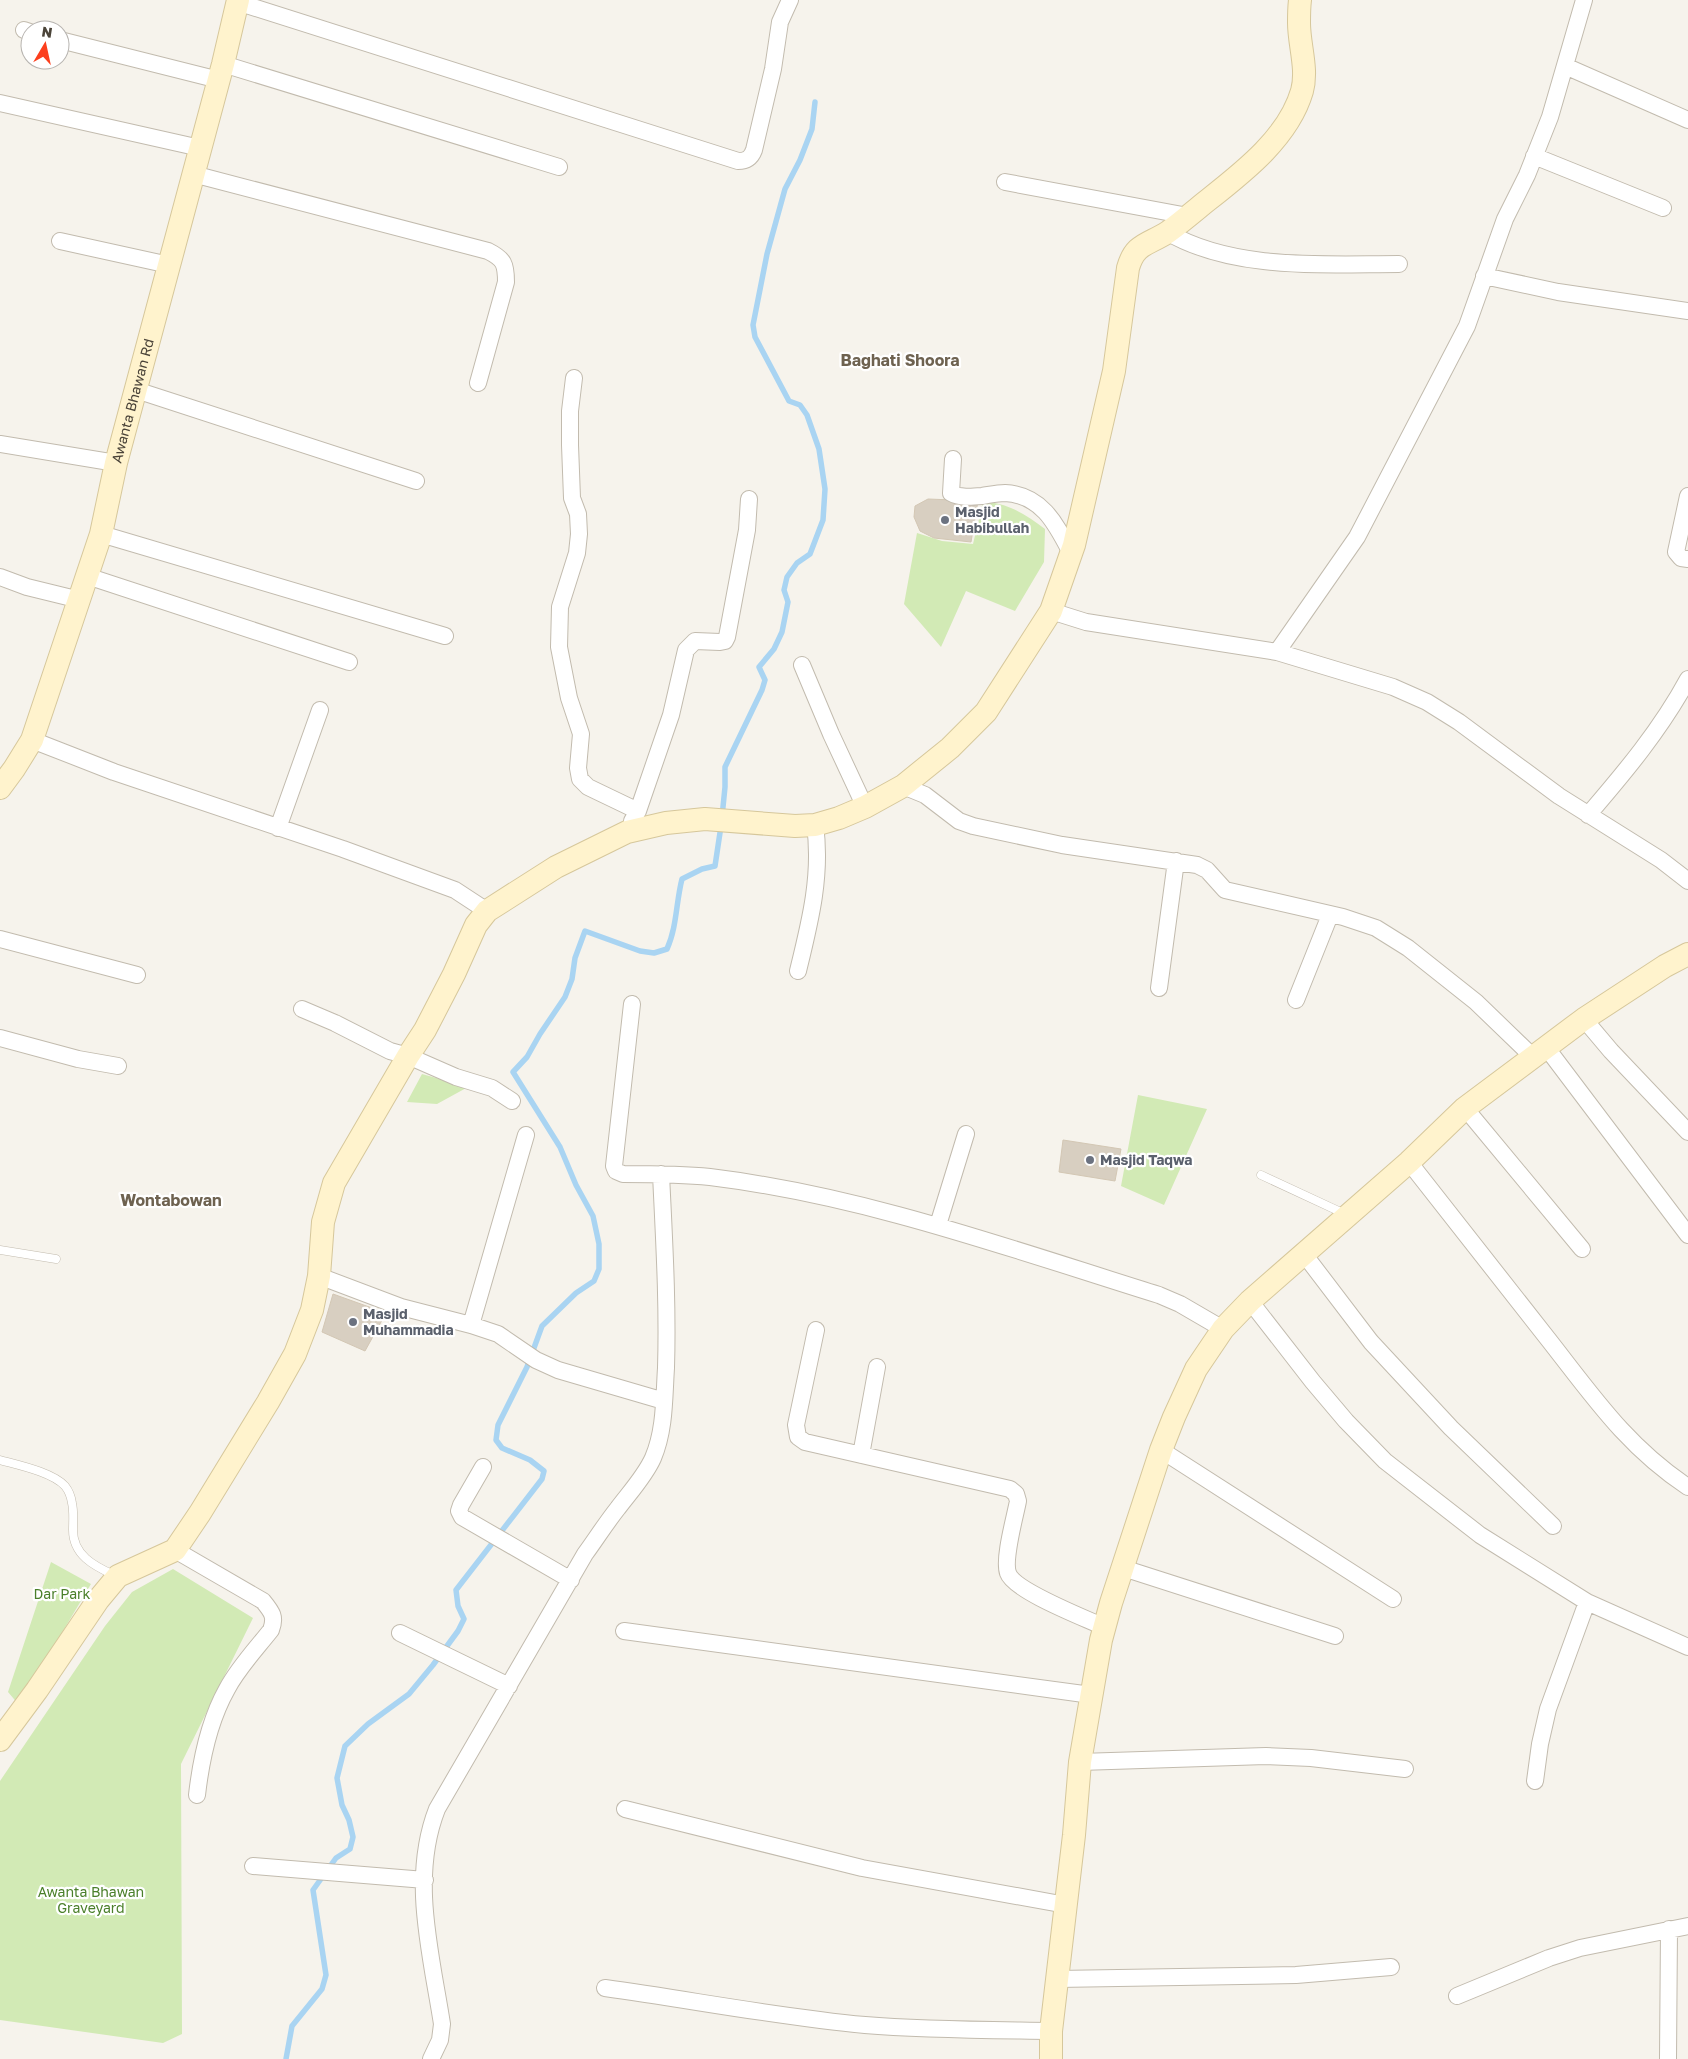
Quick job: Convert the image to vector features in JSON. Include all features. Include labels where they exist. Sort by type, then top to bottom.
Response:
[{"type":"street","points":[[238,1],[738,162],[745,161],[751,157],[754,150],[773,69],[780,22],[790,0]]},
{"type":"street","points":[[0,1740],[37,1690],[98,1600],[118,1576],[175,1550],[268,1402],[295,1354],[312,1310],[319,1276],[323,1222],[334,1182],[425,1030],[476,925],[487,911],[556,867],[626,832],[666,823],[721,820],[795,826],[815,825],[839,818],[865,807],[903,786],[950,748],[986,712],[1051,612],[1071,553],[1114,371],[1131,256],[1141,245],[1167,232],[1232,181],[1270,145],[1293,113],[1302,90],[1303,65],[1299,23],[1300,0]]},
{"type":"street","points":[[1277,652],[1357,537],[1442,370],[1467,326],[1506,219],[1550,118],[1584,0]]},
{"type":"street","name":"Awanta Bhawan Rd","points":[[0,788],[32,740],[80,600],[100,534],[116,463],[221,72],[238,1]]},
{"type":"street","points":[[70,42],[221,72],[558,167]]},
{"type":"street","points":[[1565,66],[1688,120]]},
{"type":"street","points":[[0,103],[200,148]]},
{"type":"street","points":[[1534,156],[1663,208]]},
{"type":"street","points":[[193,174],[488,251],[499,256],[506,267],[506,282],[478,383]]},
{"type":"street","points":[[1005,182],[1188,216]]},
{"type":"street","points":[[1167,232],[1183,242],[1209,251],[1268,262],[1398,264]]},
{"type":"street","points":[[60,241],[169,265]]},
{"type":"street","points":[[1484,276],[1558,292],[1688,311]]},
{"type":"street","points":[[574,378],[570,411],[570,445],[572,498],[578,514],[579,534],[577,553],[560,607],[559,647],[569,698],[580,734],[578,768],[580,778],[588,787],[638,811]]},
{"type":"street","points":[[136,390],[416,480]]},
{"type":"street","points":[[0,444],[116,463]]},
{"type":"street","points":[[953,459],[951,493],[956,496],[969,497],[1003,493],[1027,498],[1042,507],[1055,522],[1071,553]]},
{"type":"street","points":[[1688,496],[1676,552],[1681,558],[1688,559]]},
{"type":"street","points":[[626,832],[638,811],[671,714],[686,650],[695,641],[725,641],[747,530],[749,498]]},
{"type":"street","points":[[100,534],[445,636]]},
{"type":"street","points":[[87,576],[349,662]]},
{"type":"street","points":[[0,577],[28,587],[80,600]]},
{"type":"street","points":[[1051,612],[1086,622],[1277,652],[1393,687],[1428,702],[1588,815],[1660,860],[1688,881]]},
{"type":"street","points":[[802,665],[865,807]]},
{"type":"street","points":[[1588,815],[1627,770],[1660,724],[1688,679]]},
{"type":"street","points":[[278,828],[320,710]]},
{"type":"street","points":[[32,740],[114,772],[455,890],[487,911]]},
{"type":"street","points":[[903,786],[925,795],[954,818],[973,826],[1062,845],[1197,865],[1207,870],[1225,890],[1376,928],[1408,948],[1539,1052],[1688,1235]]},
{"type":"street","points":[[798,971],[816,890],[818,845],[815,825]]},
{"type":"street","points":[[1159,988],[1176,861]]},
{"type":"street","points":[[1296,1000],[1330,915]]},
{"type":"street","points":[[0,939],[137,975]]},
{"type":"street","points":[[1051,2059],[1051,2031],[1080,1762],[1104,1627],[1161,1450],[1196,1369],[1223,1329],[1250,1301],[1409,1162],[1464,1108],[1584,1019],[1665,966],[1688,954]]},
{"type":"street","points":[[632,1004],[614,1166],[616,1171],[623,1174],[709,1177],[758,1184],[850,1203],[938,1225],[1159,1295],[1180,1304],[1223,1329]]},
{"type":"street","points":[[302,1009],[335,1023],[376,1045],[408,1056],[456,1077],[492,1088],[512,1101]]},
{"type":"street","points":[[1584,1019],[1688,1132]]},
{"type":"street","points":[[0,1038],[78,1059],[118,1066]]},
{"type":"street","points":[[1464,1108],[1582,1250]]},
{"type":"street","points":[[938,1225],[966,1134]]},
{"type":"street","points":[[471,1324],[526,1135]]},
{"type":"street","points":[[1409,1162],[1605,1414],[1644,1454],[1664,1471],[1688,1487]]},
{"type":"street","points":[[431,2059],[440,2040],[442,2024],[427,1938],[425,1880],[429,1829],[437,1809],[571,1580],[608,1521],[640,1480],[652,1459],[663,1420],[666,1285],[661,1174]]},
{"type":"street","points":[[1304,1254],[1371,1342],[1451,1428],[1553,1526]]},
{"type":"street","points":[[319,1276],[401,1308],[471,1324],[498,1334],[531,1356],[558,1370],[664,1401]]},
{"type":"street","points":[[1250,1301],[1313,1382],[1346,1421],[1385,1462],[1480,1535],[1587,1602],[1688,1647]]},
{"type":"street","points":[[816,1330],[796,1425],[798,1437],[805,1442],[1010,1489],[1016,1494],[1018,1501],[1007,1563],[1008,1574],[1014,1582],[1031,1593],[1104,1627]]},
{"type":"street","points":[[860,1455],[877,1367]]},
{"type":"street","points":[[1161,1450],[1393,1600]]},
{"type":"street","points":[[483,1466],[459,1511],[462,1517],[571,1580]]},
{"type":"street","points":[[175,1550],[263,1601],[273,1612],[274,1621],[270,1630],[227,1689],[214,1719],[200,1767],[197,1795]]},
{"type":"street","points":[[1123,1568],[1335,1636]]},
{"type":"street","points":[[1535,1781],[1540,1744],[1548,1709],[1587,1602]]},
{"type":"street","points":[[624,1631],[1091,1695]]},
{"type":"street","points":[[400,1633],[509,1686]]},
{"type":"street","points":[[1080,1762],[1266,1756],[1311,1758],[1405,1769]]},
{"type":"street","points":[[625,1809],[862,1868],[1066,1905]]},
{"type":"street","points":[[253,1866],[425,1880]]},
{"type":"street","points":[[1458,1996],[1549,1958],[1580,1948],[1688,1926]]},
{"type":"street","points":[[1668,2059],[1669,1929]]},
{"type":"street","points":[[1057,1980],[1296,1975],[1390,1967]]},
{"type":"street","points":[[605,1988],[811,2019],[865,2025],[925,2029],[1051,2031]]},
{"type":"lane","points":[[1261,1175],[1349,1216]]},
{"type":"lane","points":[[0,1250],[56,1259]]},
{"type":"lane","points":[[0,1460],[46,1474],[64,1484],[71,1495],[74,1545],[83,1558],[100,1569],[118,1576]]},
{"type":"green space","points":[[983,502],[1008,507],[1023,514],[1045,529],[1044,562],[1015,611],[966,591],[941,647],[904,604],[917,533],[942,541],[973,544]]},
{"type":"green space","points":[[422,1074],[468,1087],[437,1104],[407,1102]]},
{"type":"green space","points":[[1138,1095],[1207,1109],[1164,1205],[1121,1186]]},
{"type":"green space","name":"Dar Park","points":[[51,1562],[91,1584],[19,1705],[8,1692]]},
{"type":"green space","name":"Awanta Bhawan Graveyard","points":[[173,1569],[253,1618],[181,1764],[182,2034],[163,2043],[0,2020],[0,1781],[105,1626],[132,1592]]},
{"type":"building","name":"Masjid Habibullah","points":[[928,499],[978,501],[971,542],[934,538],[920,531],[914,517],[915,506]]},
{"type":"building","name":"Masjid Taqwa","points":[[1063,1140],[1121,1149],[1115,1181],[1059,1172]]},
{"type":"building","name":"Masjid Muhammadia","points":[[333,1294],[386,1313],[365,1351],[322,1332]]},
{"type":"waterway","points":[[722,817],[725,767],[762,690],[765,680],[759,667],[774,649],[782,632],[788,602],[784,590],[787,577],[797,563],[810,554],[823,520],[825,489],[819,449],[807,415],[800,405],[789,401],[755,337],[753,325],[767,254],[785,189],[800,160],[812,129],[815,102]]},
{"type":"waterway","points":[[286,2059],[292,2026],[322,1989],[326,1975],[313,1890],[336,1858],[350,1849],[353,1837],[349,1820],[342,1805],[337,1778],[345,1746],[368,1724],[409,1694],[433,1665],[458,1631],[464,1619],[458,1606],[456,1590],[542,1479],[544,1471],[530,1460],[502,1448],[496,1440],[498,1425],[527,1367],[542,1326],[576,1293],[594,1281],[599,1269],[599,1244],[593,1216],[576,1185],[560,1147],[513,1072],[527,1057],[565,997],[572,979],[575,958],[585,931],[640,951],[654,953],[667,949],[675,923],[682,879],[702,869],[715,866],[721,826]]},
{"type":"place","name":"Masjid Habibullah","points":[[945,520]]},
{"type":"place","name":"Masjid Taqwa","points":[[1090,1160]]},
{"type":"place","name":"Masjid Muhammadia","points":[[353,1322]]},
{"type":"district","name":"Baghati Shoora","points":[[900,360]]},
{"type":"district","name":"Wontabowan","points":[[171,1200]]}]
